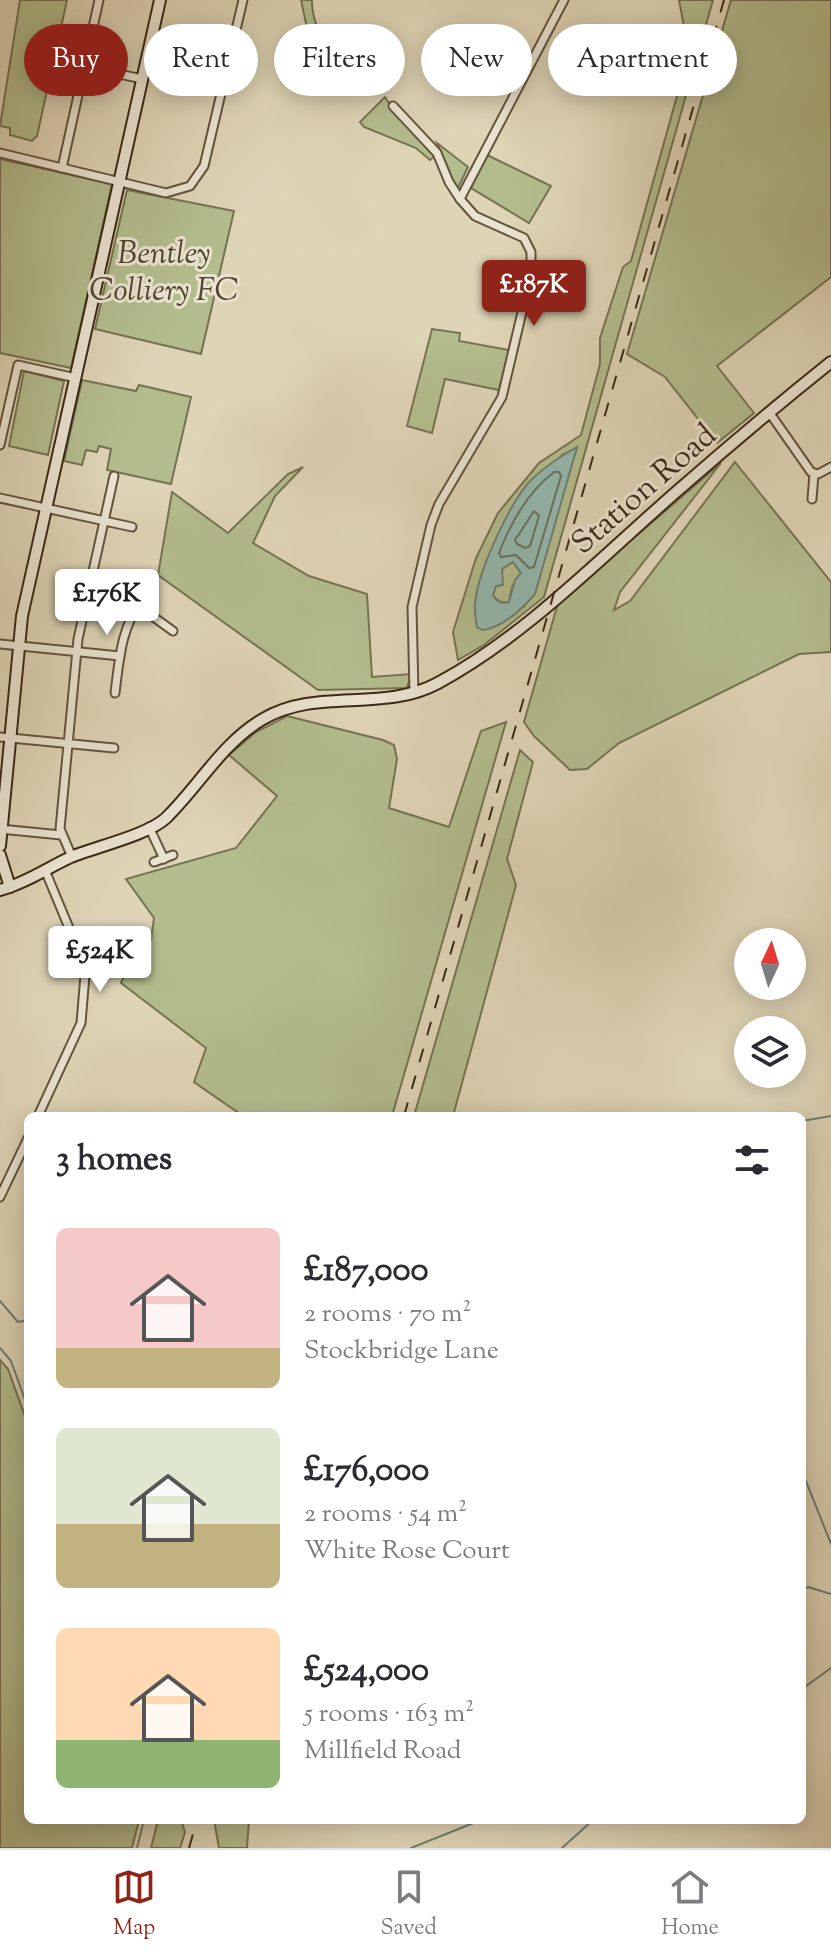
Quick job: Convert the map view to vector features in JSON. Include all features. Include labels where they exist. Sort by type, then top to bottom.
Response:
[{"type":"street","points":[[94,24],[99,0]]},
{"type":"street","points":[[0,846],[5,737],[22,616],[160,0]]},
{"type":"street","points":[[0,153],[166,193],[182,190],[196,181],[204,166],[243,0]]},
{"type":"street","points":[[460,199],[564,0]]},
{"type":"street","points":[[128,76],[142,79]]},
{"type":"street","points":[[62,168],[78,96]]},
{"type":"street","points":[[393,106],[437,153],[449,182],[475,216],[524,238],[531,252],[531,274],[502,397],[439,504],[431,525],[412,607],[414,693]]},
{"type":"street","name":"Station Road","points":[[5,889],[166,817],[244,732],[272,714],[305,703],[373,700],[414,693],[436,684],[488,653],[831,362]]},
{"type":"street","points":[[0,445],[18,365],[76,378]]},
{"type":"street","points":[[769,412],[794,451],[814,474],[812,499]]},
{"type":"street","points":[[814,474],[831,467]]},
{"type":"street","points":[[72,857],[61,835],[77,652],[114,476]]},
{"type":"street","points":[[0,498],[132,527]]},
{"type":"street","points":[[115,693],[126,625],[143,595]]},
{"type":"street","points":[[137,605],[173,631]]},
{"type":"street","points":[[0,644],[120,656]]},
{"type":"street","points":[[5,737],[114,748]]},
{"type":"street","points":[[149,827],[164,859]]},
{"type":"street","points":[[1,830],[61,835]]},
{"type":"street","points":[[154,862],[173,855]]},
{"type":"street","points":[[0,856],[5,889]]},
{"type":"street","points":[[40,1112],[81,1023],[85,975],[79,952],[45,870]]},
{"type":"street","points":[[85,975],[106,967]]},
{"type":"street","points":[[0,1197],[24,1146]]},
{"type":"green space","points":[[20,0],[67,0],[62,24],[24,24],[24,96],[46,96],[37,136],[32,141],[10,135],[10,128],[0,126]]},
{"type":"green space","points":[[301,0],[312,0],[316,24],[306,24]]},
{"type":"green space","points":[[679,0],[713,0],[706,24],[684,24]]},
{"type":"green space","points":[[731,0],[831,0],[831,277],[717,366],[754,413],[717,443],[665,377],[627,354],[703,96],[737,96],[737,24],[724,24]]},
{"type":"green space","points":[[677,96],[686,96],[544,597],[484,645],[458,660],[453,632],[476,558],[498,513],[539,463],[581,435],[600,364],[600,338],[623,267],[631,261]],"holes":[[[577,448],[525,606],[477,627],[476,597],[499,532],[562,455]]]},
{"type":"green space","points":[[385,97],[435,156],[430,160],[416,148],[364,127],[360,122]]},
{"type":"green space","points":[[437,143],[468,167],[457,190]]},
{"type":"green space","points":[[487,155],[551,186],[529,223],[471,188]]},
{"type":"green space","points":[[0,159],[112,184],[71,368],[0,353]]},
{"type":"green space","name":"Bentley Colliery FC","points":[[127,190],[234,211],[201,354],[95,329]]},
{"type":"green space","points":[[432,329],[460,333],[459,341],[509,350],[499,390],[445,379],[432,433],[407,426]]},
{"type":"green space","points":[[24,371],[64,381],[48,455],[9,446]]},
{"type":"green space","points":[[82,380],[136,391],[139,385],[191,397],[171,484],[107,470],[111,449],[99,446],[97,452],[86,450],[82,465],[64,461]]},
{"type":"green space","points":[[735,462],[831,582],[831,652],[799,654],[619,743],[587,769],[570,770],[534,736],[524,722],[558,603],[721,463],[620,592],[614,610],[630,601]]},
{"type":"green space","points":[[303,467],[275,496],[253,543],[309,576],[367,594],[372,677],[411,674],[407,688],[318,690],[158,575],[172,492],[228,533],[288,474]]},
{"type":"green space","points":[[513,562],[521,573],[512,587],[509,602],[500,602],[493,595],[496,586],[502,585],[502,569]]},
{"type":"green space","points":[[287,716],[394,745],[397,759],[389,808],[449,827],[481,731],[506,722],[393,1112],[237,1112],[194,1082],[206,1048],[121,983],[130,962],[151,940],[154,918],[126,879],[236,848],[277,796],[229,755],[256,732]]},
{"type":"green space","points":[[520,750],[533,762],[507,859],[516,885],[454,1112],[415,1112]]},
{"type":"green space","points":[[0,1360],[8,1369],[24,1414],[24,1824],[138,1824],[132,1848],[0,1848]]},
{"type":"green space","points":[[157,1824],[182,1824],[185,1832],[180,1848],[151,1848]]},
{"type":"green space","points":[[215,1824],[249,1824],[247,1848],[219,1848]]},
{"type":"water","points":[[577,447],[535,594],[505,622],[482,630],[477,627],[475,600],[498,534],[532,479]],"holes":[[[513,562],[521,573],[515,580],[509,602],[498,601],[493,595],[496,586],[503,585],[502,569]]]},
{"type":"waterway","points":[[806,1120],[831,1116]]},
{"type":"waterway","points":[[0,1301],[18,1322],[24,1321]]},
{"type":"waterway","points":[[0,1348],[11,1361],[24,1397]]},
{"type":"waterway","points":[[806,1481],[831,1544]]},
{"type":"waterway","points":[[806,1588],[831,1594]]},
{"type":"waterway","points":[[806,1686],[831,1668]]},
{"type":"waterway","points":[[137,1848],[143,1824]]},
{"type":"waterway","points":[[411,1848],[471,1824]]},
{"type":"waterway","points":[[562,1848],[589,1824]]},
{"type":"railway","points":[[405,1112],[724,0]]},
{"type":"railway","points":[[189,1848],[196,1824]]}]
